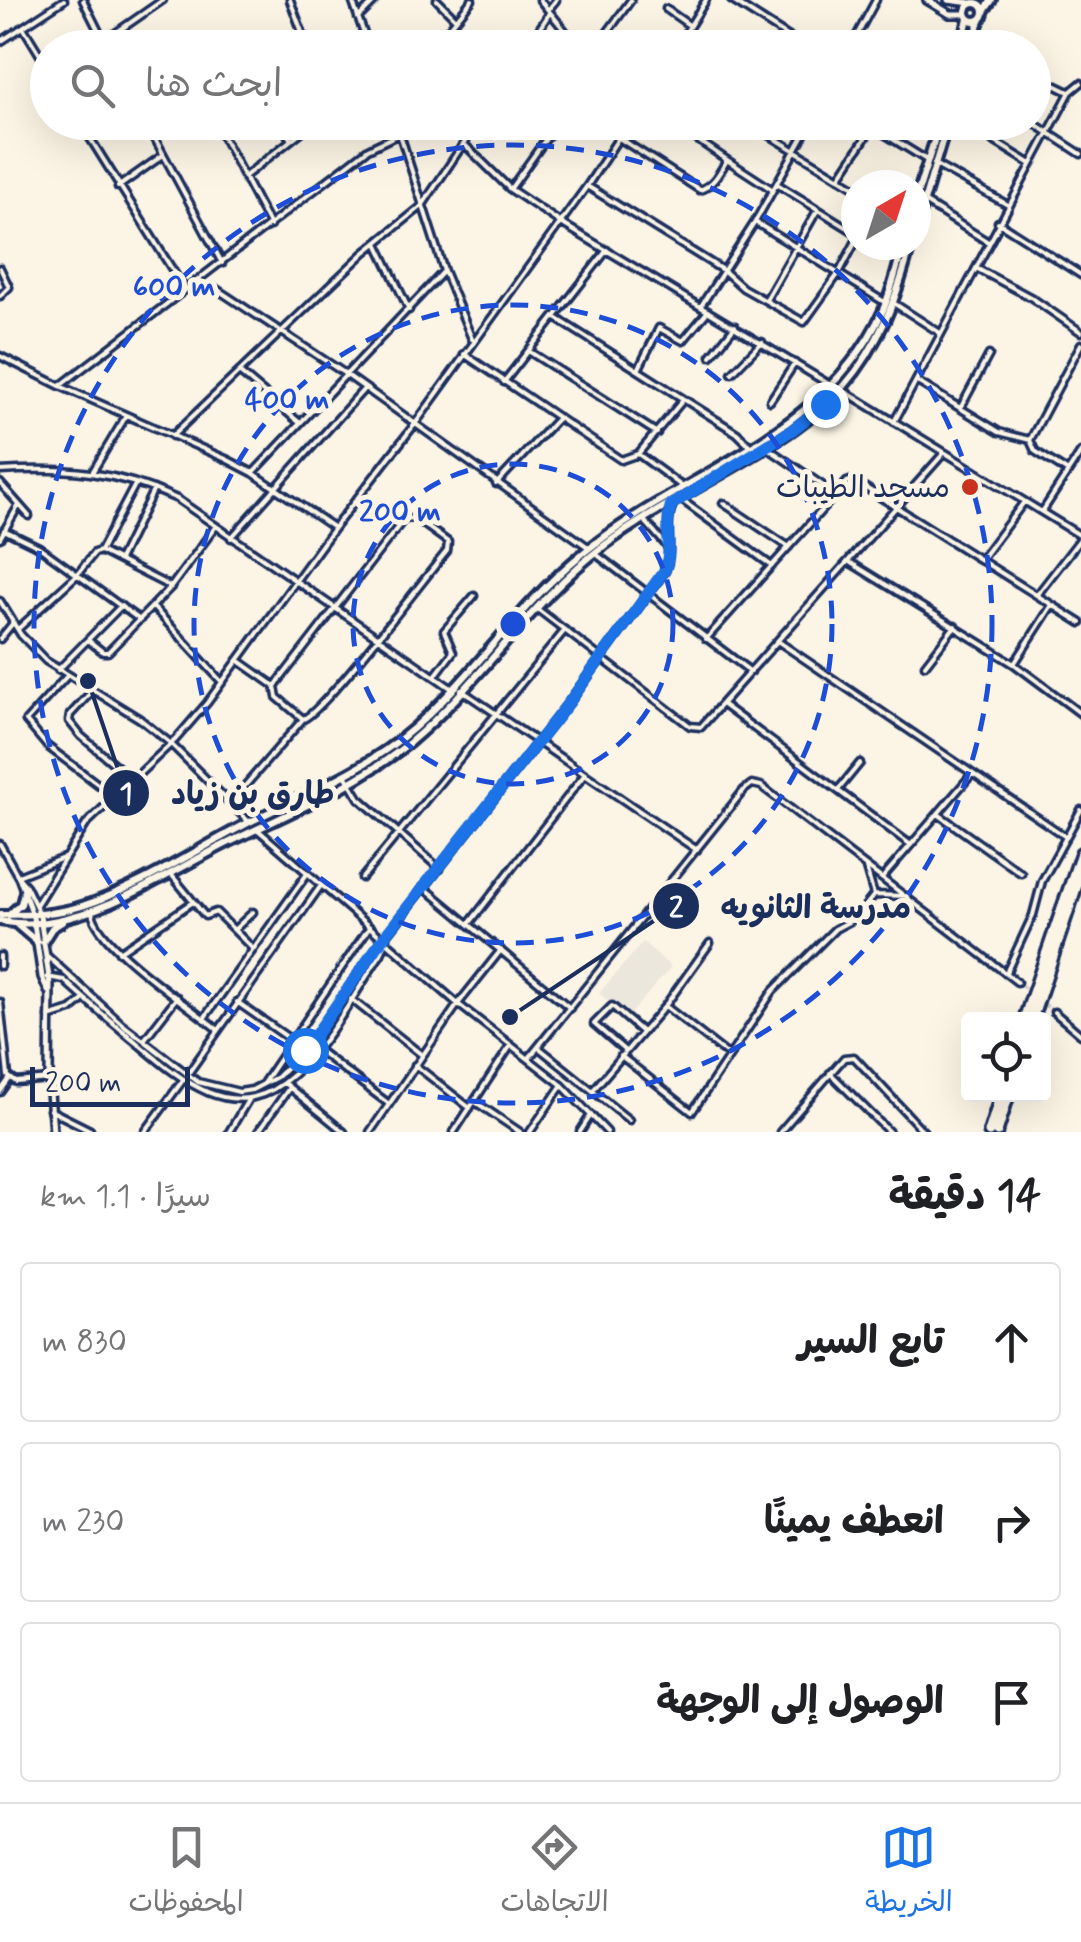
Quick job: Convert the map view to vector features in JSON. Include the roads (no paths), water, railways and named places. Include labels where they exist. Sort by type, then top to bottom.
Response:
[{"type":"highway","points":[[1027,1012],[1081,854]]},
{"type":"highway","points":[[1035,1012],[1081,873]]},
{"type":"highway","points":[[993,1132],[999,1102]]},
{"type":"highway","points":[[993,1132],[1006,1102]]},
{"type":"main road","points":[[976,30],[992,0]]},
{"type":"main road","points":[[964,30],[974,2],[986,10]]},
{"type":"main road","points":[[967,16],[980,20]]},
{"type":"main road","points":[[929,170],[935,140]]},
{"type":"main road","points":[[931,162],[940,140]]},
{"type":"main road","points":[[3,917],[40,942],[52,928],[69,918],[257,828],[411,741],[536,608],[551,587],[592,551],[795,419],[832,386],[890,304],[899,260]]},
{"type":"main road","points":[[3,917],[38,920],[90,907],[170,873],[249,822],[347,778],[411,730],[579,556],[804,422],[841,390],[861,364],[906,260]]},
{"type":"main road","points":[[3,917],[21,904],[24,892]]},
{"type":"main road","points":[[15,923],[69,918]]},
{"type":"street","points":[[0,42],[64,0]]},
{"type":"street","points":[[83,0],[98,30]]},
{"type":"street","points":[[120,30],[162,0]]},
{"type":"street","points":[[290,0],[301,30]]},
{"type":"street","points":[[352,0],[362,30]]},
{"type":"street","points":[[358,18],[376,0]]},
{"type":"street","points":[[438,0],[456,19]]},
{"type":"street","points":[[447,30],[472,0]]},
{"type":"street","points":[[540,0],[564,30]]},
{"type":"street","points":[[537,30],[556,0]]},
{"type":"street","points":[[609,30],[631,0]]},
{"type":"street","points":[[686,30],[706,0]]},
{"type":"street","points":[[731,0],[778,30]]},
{"type":"street","points":[[860,30],[876,0]]},
{"type":"street","points":[[927,0],[950,14],[967,16]]},
{"type":"street","points":[[948,0],[974,2]]},
{"type":"street","points":[[666,10],[689,25]]},
{"type":"street","points":[[23,27],[30,38]]},
{"type":"street","points":[[1051,83],[1070,92]]},
{"type":"street","points":[[1051,130],[1070,92],[1081,83]]},
{"type":"street","points":[[1051,135],[1081,154]]},
{"type":"street","points":[[91,140],[185,290]]},
{"type":"street","points":[[155,140],[222,264]]},
{"type":"street","points":[[224,140],[270,226]]},
{"type":"street","points":[[244,178],[292,140]]},
{"type":"street","points":[[60,386],[368,149],[387,140]]},
{"type":"street","points":[[401,140],[444,272],[473,341]]},
{"type":"street","points":[[172,436],[280,332],[422,206],[467,140]]},
{"type":"street","points":[[510,189],[545,140]]},
{"type":"street","points":[[36,904],[82,828],[170,743],[222,682],[415,424],[618,140]]},
{"type":"street","points":[[622,140],[700,190],[715,180],[727,160]]},
{"type":"street","points":[[698,140],[773,190]]},
{"type":"street","points":[[778,140],[839,178],[864,140]]},
{"type":"street","points":[[701,306],[755,222],[800,140]]},
{"type":"street","points":[[897,140],[1008,205]]},
{"type":"street","points":[[993,140],[1032,164]]},
{"type":"street","points":[[894,422],[998,222],[1046,140]]},
{"type":"street","points":[[464,144],[510,189],[560,223],[832,386]]},
{"type":"street","points":[[118,187],[163,155]]},
{"type":"street","points":[[777,184],[841,224]]},
{"type":"street","points":[[587,186],[743,288],[800,320],[807,321],[846,260]]},
{"type":"street","points":[[931,207],[988,242]]},
{"type":"street","points":[[766,300],[818,209]]},
{"type":"street","points":[[755,222],[940,333]]},
{"type":"street","points":[[998,222],[1081,275]]},
{"type":"street","points":[[377,243],[408,310]]},
{"type":"street","points":[[504,382],[607,250]]},
{"type":"street","points":[[0,268],[9,287],[0,296]]},
{"type":"street","points":[[976,268],[1032,298],[1081,332]]},
{"type":"street","points":[[253,473],[444,272]]},
{"type":"street","points":[[195,283],[215,288],[365,388],[592,551],[751,672]]},
{"type":"street","points":[[638,370],[659,328],[683,341],[708,311]]},
{"type":"street","points":[[556,318],[737,433],[751,447]]},
{"type":"street","points":[[711,356],[735,326]]},
{"type":"street","points":[[732,373],[762,342]]},
{"type":"street","points":[[1030,440],[1081,344]]},
{"type":"street","points":[[529,351],[657,433]]},
{"type":"street","points":[[464,354],[616,458],[628,460],[638,454],[684,400]]},
{"type":"street","points":[[961,407],[989,355]]},
{"type":"street","points":[[0,356],[253,473],[334,528]]},
{"type":"street","points":[[770,400],[795,363]]},
{"type":"street","points":[[239,372],[300,423]]},
{"type":"street","points":[[916,381],[999,432],[1030,440]]},
{"type":"street","points":[[231,538],[365,388]]},
{"type":"street","points":[[841,390],[1081,537],[1037,595]]},
{"type":"street","points":[[92,471],[126,416]]},
{"type":"street","points":[[496,484],[558,419]]},
{"type":"street","points":[[1030,440],[1035,451],[1068,472]]},
{"type":"street","points":[[765,446],[836,495]]},
{"type":"street","points":[[1042,512],[1081,452]]},
{"type":"street","points":[[536,608],[694,728],[701,727],[944,453]]},
{"type":"street","points":[[638,454],[684,488]]},
{"type":"street","points":[[0,471],[92,471],[178,498],[451,688]]},
{"type":"street","points":[[706,640],[850,480],[856,480],[1081,623]]},
{"type":"street","points":[[0,483],[29,516]]},
{"type":"street","points":[[18,629],[100,551],[136,483]]},
{"type":"street","points":[[119,560],[154,489]]},
{"type":"street","points":[[46,977],[64,980],[84,1000],[144,1040],[185,1077],[228,1091],[246,1092],[261,1086],[288,1068],[310,1044],[648,594],[667,566],[668,518],[677,500],[772,566]]},
{"type":"street","points":[[981,559],[1024,502]]},
{"type":"street","points":[[723,503],[789,547]]},
{"type":"street","points":[[0,538],[19,505]]},
{"type":"street","points":[[231,802],[303,718],[312,716],[325,702],[448,548],[448,542],[415,518],[404,519],[275,686],[276,697],[303,718]]},
{"type":"street","points":[[644,520],[667,546]]},
{"type":"street","points":[[88,640],[108,652],[171,587],[216,526]]},
{"type":"street","points":[[4,530],[38,548],[140,620]]},
{"type":"street","points":[[573,540],[579,556]]},
{"type":"street","points":[[100,551],[171,587]]},
{"type":"street","points":[[850,562],[1014,664],[1081,714]]},
{"type":"street","points":[[435,676],[453,652],[444,630],[474,596]]},
{"type":"street","points":[[0,600],[33,648],[58,670],[133,714],[170,743],[249,822]]},
{"type":"street","points":[[58,670],[122,605]]},
{"type":"street","points":[[1014,664],[1052,605]]},
{"type":"street","points":[[153,607],[222,682]]},
{"type":"street","points":[[0,638],[13,622]]},
{"type":"street","points":[[925,665],[954,626]]},
{"type":"street","points":[[362,878],[565,630]]},
{"type":"street","points":[[779,642],[1066,837]]},
{"type":"street","points":[[238,660],[275,686]]},
{"type":"street","points":[[67,676],[26,721],[47,746],[115,796]]},
{"type":"street","points":[[461,690],[697,850]]},
{"type":"street","points":[[92,691],[69,720],[87,741],[132,779]]},
{"type":"street","points":[[723,704],[910,845]]},
{"type":"street","points":[[838,790],[860,763]]},
{"type":"street","points":[[469,924],[585,774]]},
{"type":"street","points":[[883,877],[972,774]]},
{"type":"street","points":[[347,778],[355,794],[440,869]]},
{"type":"street","points":[[529,1058],[744,790],[757,784],[1017,982]]},
{"type":"street","points":[[1006,973],[1033,915],[1042,881],[1081,810]]},
{"type":"street","points":[[938,814],[1020,873]]},
{"type":"street","points":[[257,828],[458,1004],[562,1085],[607,1132]]},
{"type":"street","points":[[0,844],[36,904],[48,992],[53,1132]]},
{"type":"street","points":[[18,877],[63,858]]},
{"type":"street","points":[[865,864],[874,895]]},
{"type":"street","points":[[170,873],[205,916],[214,912],[253,949]]},
{"type":"street","points":[[204,1018],[307,874]]},
{"type":"street","points":[[18,877],[38,920]]},
{"type":"street","points":[[145,1132],[321,887]]},
{"type":"street","points":[[425,888],[570,1008]]},
{"type":"street","points":[[874,895],[907,896]]},
{"type":"street","points":[[621,1056],[692,1112],[773,991],[835,929],[856,918],[874,895]]},
{"type":"street","points":[[119,952],[193,902]]},
{"type":"street","points":[[90,907],[96,925],[119,952],[218,1030]]},
{"type":"street","points":[[234,930],[252,912]]},
{"type":"street","points":[[261,1086],[368,928]]},
{"type":"street","points":[[40,942],[46,955],[120,1025],[185,1077],[215,1095],[248,1100],[284,1083],[312,1054],[385,940]]},
{"type":"street","points":[[594,1089],[665,1006],[710,943]]},
{"type":"street","points":[[370,1132],[500,950]]},
{"type":"street","points":[[46,955],[46,977]]},
{"type":"street","points":[[0,956],[0,966]]},
{"type":"street","points":[[49,1017],[71,1010],[88,994]]},
{"type":"street","points":[[144,1040],[177,997]]},
{"type":"street","points":[[350,999],[422,1055]]},
{"type":"street","points":[[0,1002],[10,1078],[0,1092]]},
{"type":"street","points":[[237,1002],[312,1054]]},
{"type":"street","points":[[625,1050],[594,1024],[612,1006],[642,1032]]},
{"type":"street","points":[[665,1006],[729,1055]]},
{"type":"street","points":[[1054,1012],[1081,1035]]},
{"type":"street","points":[[310,1044],[389,1104]]},
{"type":"street","points":[[454,1132],[511,1045]]},
{"type":"street","points":[[538,1047],[629,1120]]},
{"type":"street","points":[[780,1132],[844,1058],[854,1057],[924,1132]]},
{"type":"street","points":[[415,1064],[470,1108]]},
{"type":"street","points":[[830,1074],[889,1132]]},
{"type":"street","points":[[10,1078],[16,1082],[49,1079]]},
{"type":"street","points":[[284,1083],[344,1132]]},
{"type":"street","points":[[530,1132],[562,1085]]},
{"type":"street","points":[[258,1132],[289,1088]]},
{"type":"street","points":[[229,1132],[248,1100]]},
{"type":"street","points":[[474,1101],[520,1132]]},
{"type":"street","points":[[50,1110],[90,1130]]},
{"type":"street","points":[[580,1132],[592,1114]]},
{"type":"tunnel","points":[[1017,982],[1033,995]]},
{"type":"tunnel","points":[[1040,1001],[1054,1012]]},
{"type":"place","name":"مسجد الطيبات","points":[[970,487]]},
{"type":"place","name":"طارق بن زياد","points":[[88,681]]},
{"type":"place","name":"مدرسة الثانويه","points":[[510,1017]]}]
